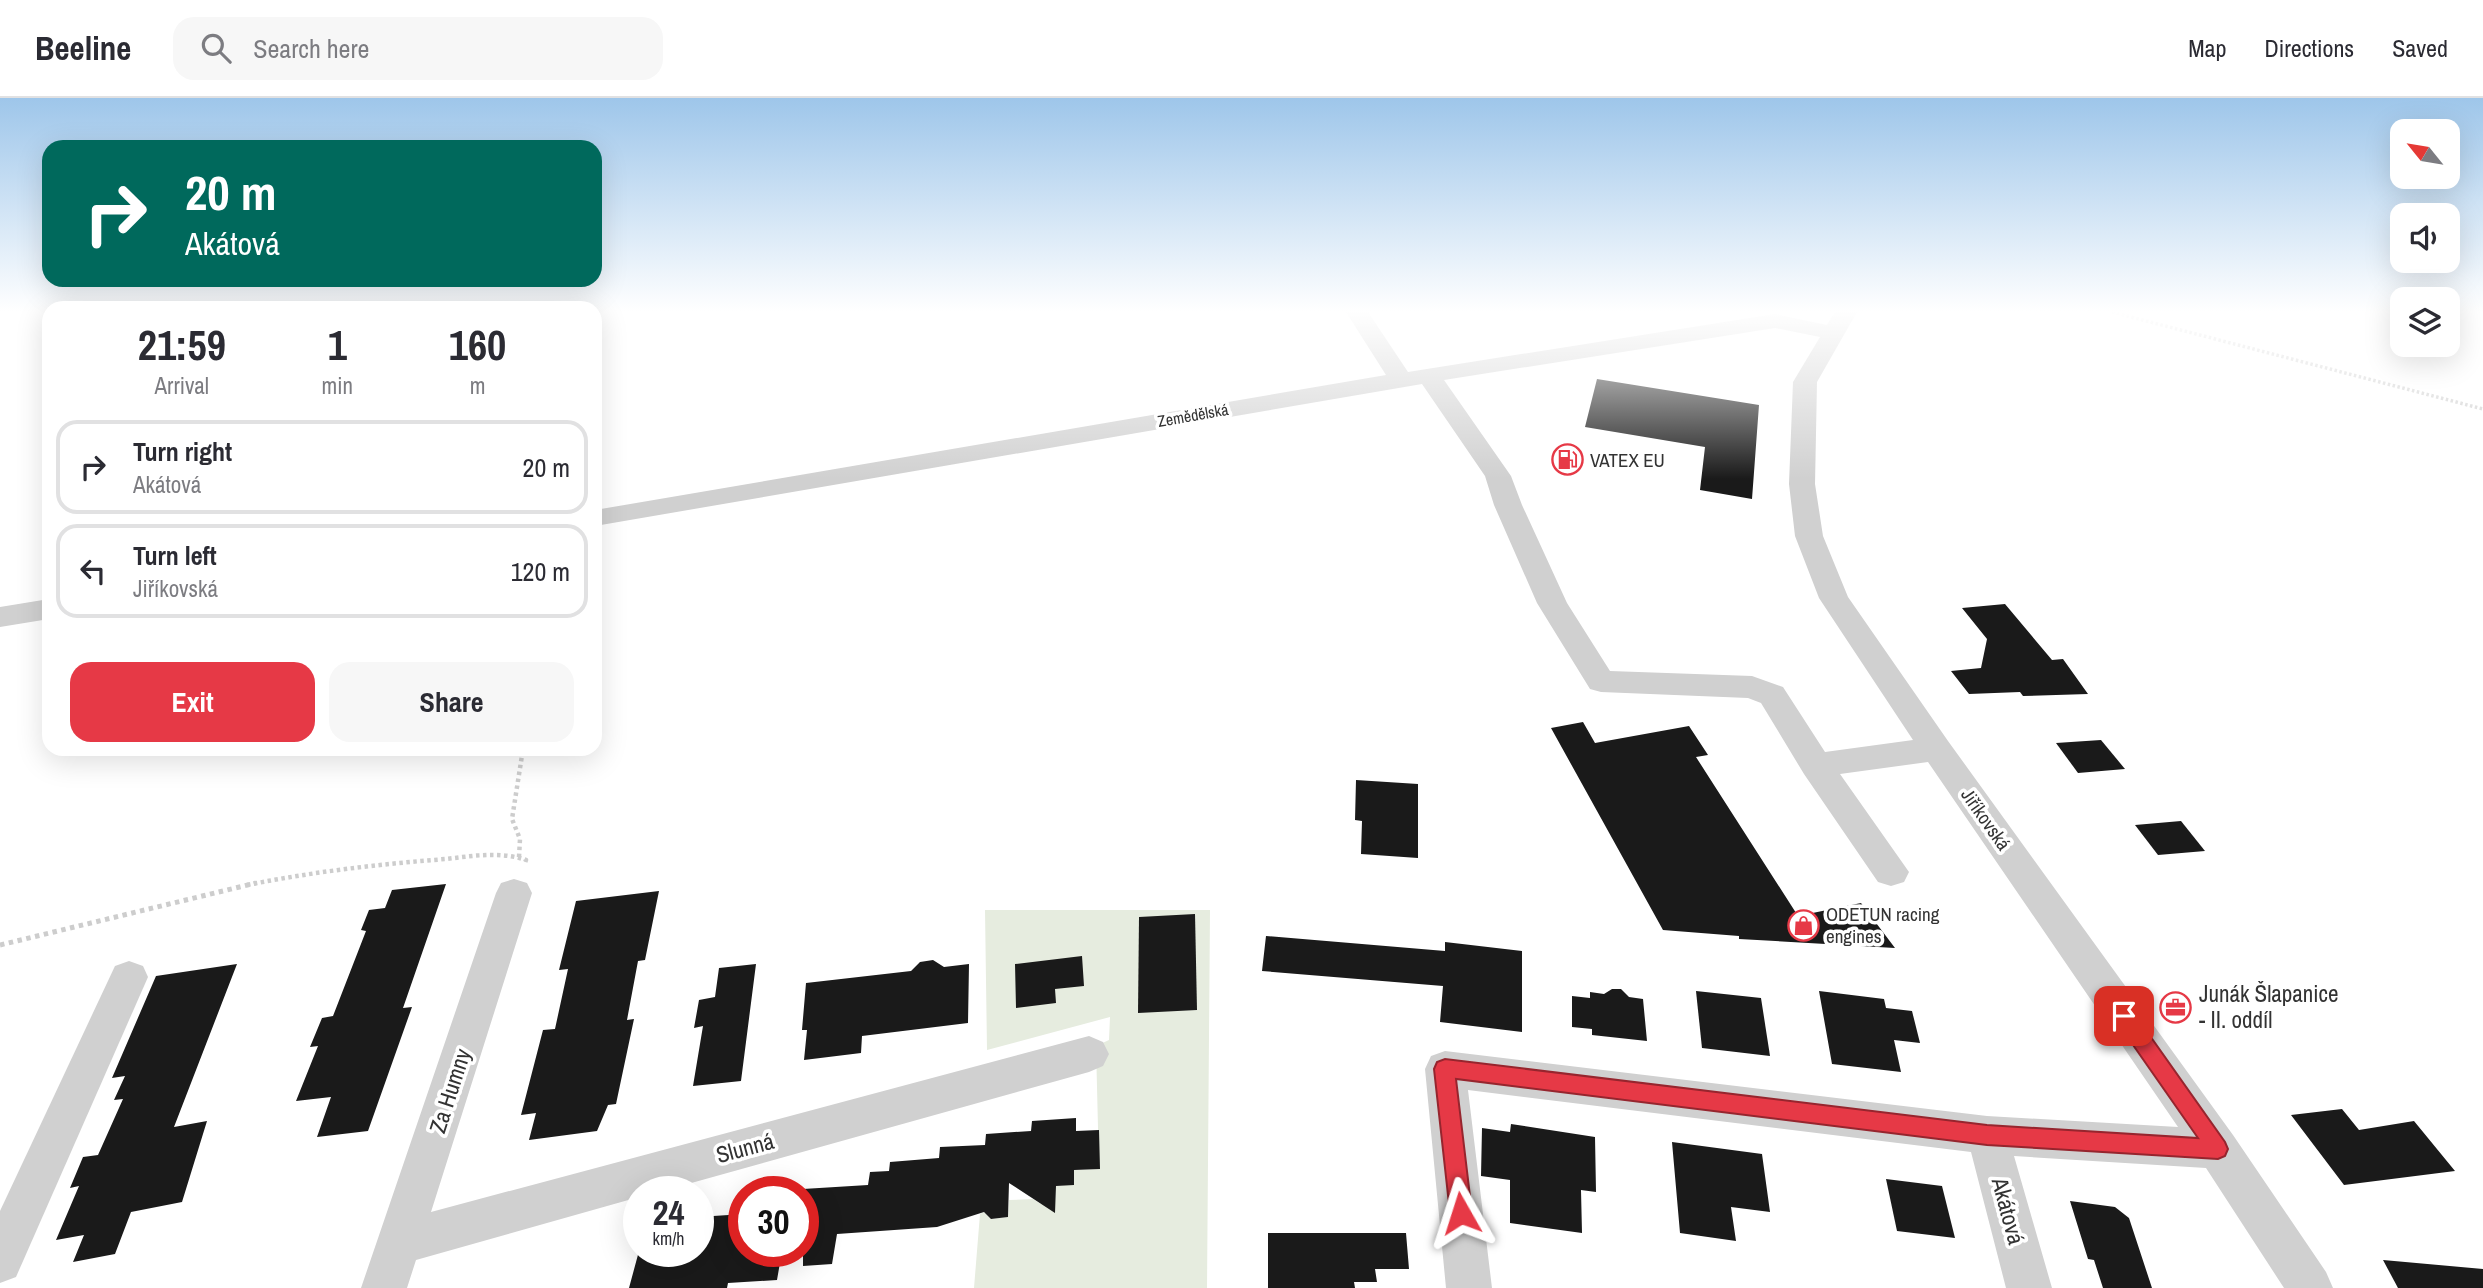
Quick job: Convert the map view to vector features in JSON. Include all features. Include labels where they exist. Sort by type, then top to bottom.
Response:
[{"type":"street","points":[[1406,368],[1498,476],[1508,505],[1552,603],[1601,681],[1752,687],[1772,695],[1816,765],[1891,872]]},
{"type":"street","name":"Zemědělská","points":[[602,517],[1481,368]]},
{"type":"street","name":"Jiříkovská","points":[[1814,368],[1805,382],[1802,484],[1809,536],[1835,598],[1936,749],[2218,1149],[2310,1288]]},
{"type":"street","points":[[0,617],[42,610]]},
{"type":"street","points":[[1816,765],[1936,749]]},
{"type":"street","name":"Za Humny","points":[[384,1288],[517,875]]},
{"type":"street","points":[[0,1261],[129,977]]},
{"type":"street","name":"Slunná","points":[[401,1242],[1089,1054]]},
{"type":"street","points":[[1469,1288],[1445,1069],[1987,1135],[2218,1149]]},
{"type":"street","name":"Akátová","points":[[1987,1135],[2029,1288]]},
{"type":"path","points":[[2324,368],[2483,409]]},
{"type":"path","points":[[0,945],[197,895],[322,872],[397,862],[517,875],[520,839],[512,819],[522,756]]},
{"type":"shaded area","points":[[985,910],[1210,910],[1207,1288],[974,1288],[980,1214],[984,1212],[991,1219],[1008,1217],[1009,1200],[1033,1199],[1041,1204],[1055,1204],[1056,1186],[1074,1184],[1074,1170],[1099,1169],[1096,1046],[1109,1040],[1110,1017],[987,1050]]},
{"type":"building","points":[[1597,379],[1759,405],[1752,499],[1700,490],[1705,447],[1585,427]]},
{"type":"building","points":[[2005,604],[2052,660],[2063,659],[2088,694],[1969,694],[1951,671],[1981,668],[1987,639],[1962,608]]},
{"type":"building","points":[[1583,722],[1595,743],[1689,726],[1708,755],[1696,757],[1798,916],[1861,903],[1895,948],[1739,939],[1739,936],[1663,930],[1551,728]]},
{"type":"building","points":[[2101,740],[2125,769],[2078,773],[2056,743]]},
{"type":"building","points":[[1356,780],[1418,784],[1418,858],[1361,854],[1362,821],[1355,820]]},
{"type":"building","points":[[2181,821],[2205,851],[2158,855],[2135,825]]},
{"type":"building","points":[[446,884],[403,1008],[412,1007],[368,1131],[317,1137],[331,1097],[296,1101],[318,1046],[310,1047],[322,1018],[333,1016],[366,931],[361,930],[369,910],[385,908],[392,890]]},
{"type":"building","points":[[659,891],[645,960],[638,961],[627,1020],[634,1019],[616,1104],[608,1105],[597,1131],[529,1140],[536,1113],[521,1115],[543,1030],[555,1029],[568,969],[559,970],[576,901]]},
{"type":"building","points":[[1195,914],[1197,1010],[1138,1013],[1139,917]]},
{"type":"building","points":[[1266,936],[1445,951],[1445,942],[1522,951],[1522,1032],[1440,1022],[1443,986],[1262,971]]},
{"type":"building","points":[[1082,956],[1084,986],[1055,989],[1056,1003],[1016,1008],[1015,964]]},
{"type":"building","points":[[933,960],[944,967],[969,964],[968,1023],[862,1036],[861,1053],[804,1060],[807,1030],[802,1030],[806,983],[911,971],[920,962]]},
{"type":"building","points":[[237,964],[174,1127],[207,1121],[182,1202],[131,1212],[115,1254],[73,1262],[84,1235],[56,1240],[79,1186],[70,1188],[83,1157],[98,1155],[123,1099],[114,1100],[125,1076],[112,1078],[156,976]]},
{"type":"building","points":[[756,964],[741,1081],[693,1086],[703,1026],[694,1028],[699,1000],[715,997],[719,968]]},
{"type":"building","points":[[1612,989],[1621,989],[1629,997],[1643,999],[1647,1041],[1592,1035],[1592,1029],[1572,1027],[1572,996],[1590,998],[1590,992],[1604,994]]},
{"type":"building","points":[[1696,991],[1761,998],[1770,1056],[1702,1048]]},
{"type":"building","points":[[1819,991],[1884,999],[1886,1008],[1912,1011],[1920,1043],[1894,1040],[1901,1072],[1832,1064]]},
{"type":"building","points":[[2342,1109],[2359,1130],[2414,1121],[2455,1171],[2344,1185],[2291,1115]]},
{"type":"building","points":[[1076,1118],[1076,1131],[1099,1130],[1100,1169],[1074,1170],[1074,1185],[1056,1186],[1055,1213],[1009,1183],[1008,1217],[991,1219],[984,1212],[937,1227],[837,1234],[832,1264],[819,1265],[819,1188],[868,1185],[870,1172],[889,1171],[890,1162],[939,1158],[940,1147],[985,1145],[986,1134],[1031,1131],[1032,1121]]},
{"type":"building","points":[[1511,1124],[1595,1137],[1596,1192],[1581,1190],[1582,1233],[1510,1223],[1510,1180],[1481,1176],[1482,1128],[1510,1132]]},
{"type":"building","points":[[1672,1142],[1762,1154],[1770,1212],[1731,1207],[1736,1241],[1680,1233]]},
{"type":"building","points":[[1886,1179],[1942,1186],[1955,1238],[1897,1231]]},
{"type":"building","points":[[2070,1201],[2115,1207],[2129,1218],[2152,1288],[2103,1288],[2094,1260],[2088,1259]]},
{"type":"building","points":[[728,1215],[728,1267],[779,1267],[777,1280],[728,1283],[727,1288],[629,1288],[635,1267],[714,1267],[714,1216]]},
{"type":"building","points":[[1268,1233],[1406,1233],[1409,1269],[1375,1269],[1377,1282],[1354,1282],[1355,1288],[1268,1288]]},
{"type":"building","points":[[2383,1260],[2483,1269],[2483,1288],[2398,1288]]},
{"type":"place","name":"VATEX EU","points":[[1567,460]]},
{"type":"place","name":"ODETUN racing engines","points":[[1803,925]]},
{"type":"place","name":"Junák Šlapanice - II. oddíl","points":[[2176,1007]]},
{"type":"route","points":[[1461,1213],[1445,1069],[1987,1135],[2218,1149],[2124,1016]]}]
